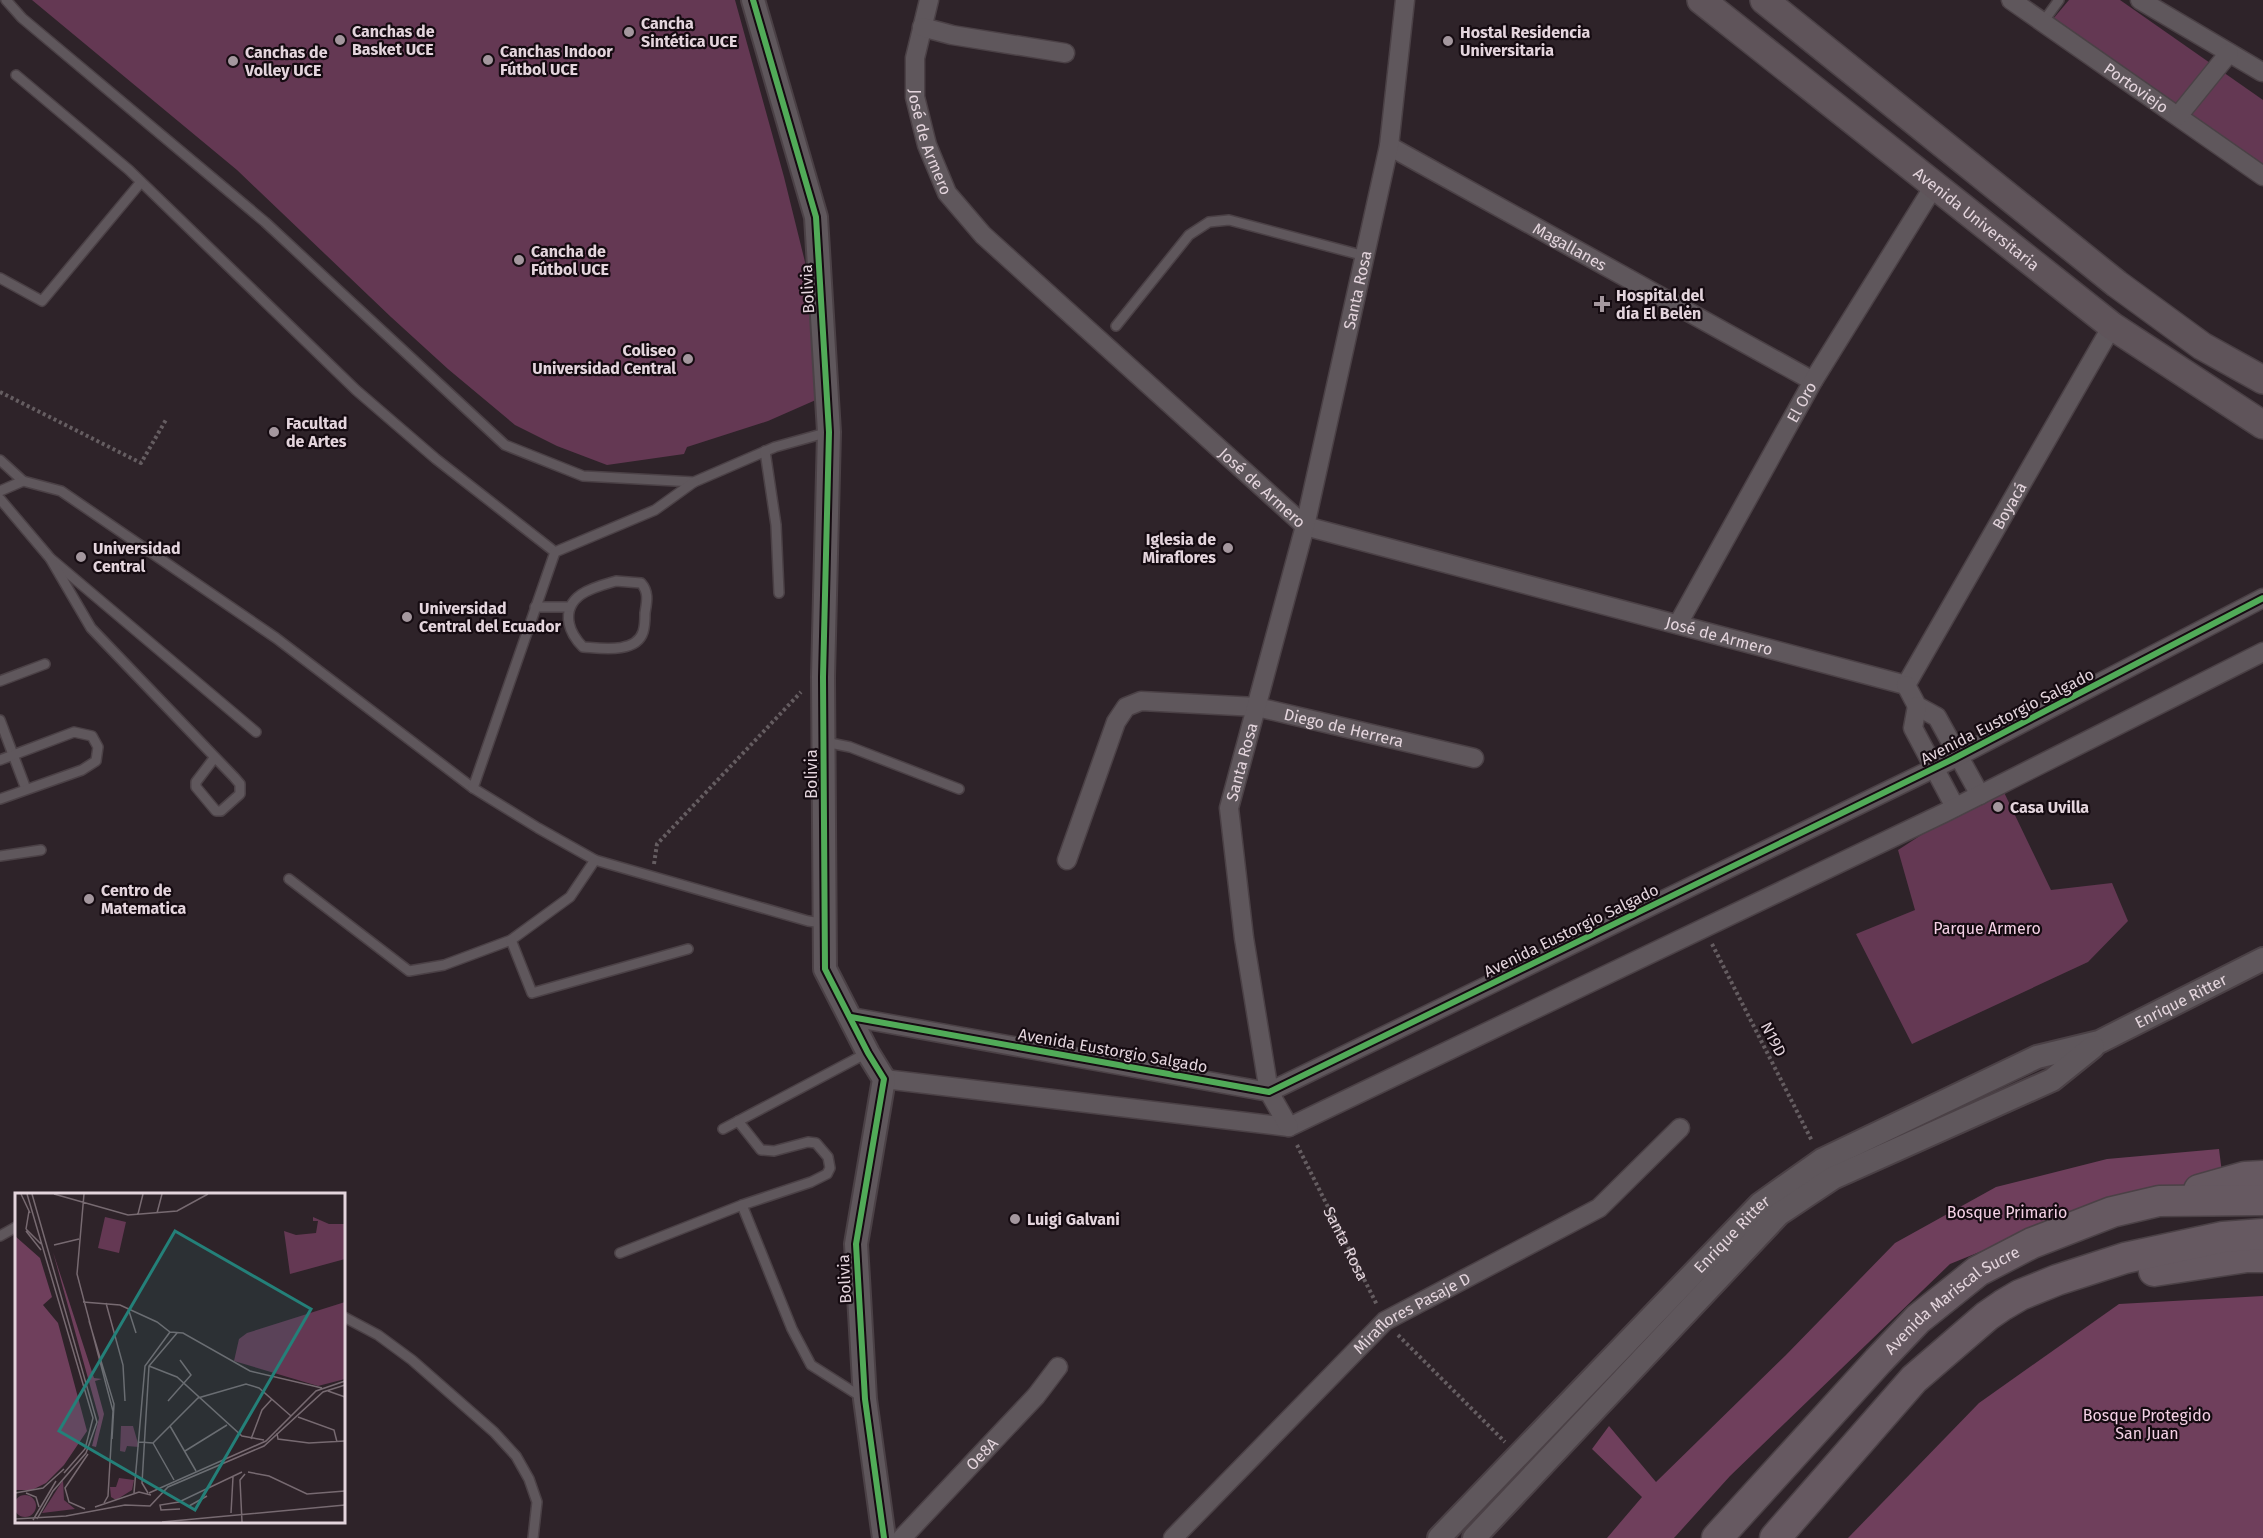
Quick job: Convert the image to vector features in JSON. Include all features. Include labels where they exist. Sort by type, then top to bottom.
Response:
[{"type":"main road","name":"Avenida Universitaria","points":[[1701,0],[2112,326],[2263,425]]},
{"type":"main road","points":[[1764,0],[2117,284],[2202,346],[2263,380]]},
{"type":"main road","points":[[2159,1201],[2245,1177],[2263,1176]]},
{"type":"main road","name":"Avenida Mariscal Sucre","points":[[1716,1538],[1918,1319],[1962,1281],[1996,1260],[2032,1243],[2112,1212],[2159,1201],[2263,1200]]},
{"type":"main road","name":"Avenida Mariscal Sucre","points":[[1775,1538],[1914,1379],[1987,1316],[2020,1295],[2057,1280],[2126,1258],[2223,1237],[2263,1234]]},
{"type":"main road","points":[[1798,1511],[1878,1443],[1947,1371],[2014,1318],[2098,1282],[2160,1269],[2247,1257],[2263,1257]]},
{"type":"main road","points":[[1866,1374],[1896,1400]]},
{"type":"street","name":"Bolivia","points":[[753,0],[816,217],[829,432],[823,677],[825,969],[868,1053],[884,1079],[856,1244],[865,1400],[884,1538]]},
{"type":"street","name":"José de Armero","points":[[929,0],[915,58],[915,97],[927,146],[946,193],[983,235],[1305,526],[1906,685]]},
{"type":"street","name":"Santa Rosa","points":[[1289,1127],[1269,1092],[1244,938],[1229,808],[1305,526],[1389,146],[1405,0]]},
{"type":"street","name":"Portoviejo","points":[[2011,0],[2263,176]]},
{"type":"street","points":[[2140,0],[2262,72]]},
{"type":"street","points":[[922,27],[952,35],[1065,53]]},
{"type":"street","points":[[2178,116],[2229,53]]},
{"type":"street","name":"Magallanes","points":[[1389,146],[1813,381]]},
{"type":"street","name":"El Oro","points":[[1678,624],[1813,381],[1934,186]]},
{"type":"street","name":"Boyacá","points":[[1906,685],[2112,326]]},
{"type":"street","name":"Avenida Eustorgio Salgado","points":[[851,1017],[1269,1092],[1959,756],[2263,598]]},
{"type":"street","points":[[884,1079],[1289,1127],[1980,795],[2263,652]]},
{"type":"street","points":[[1906,685],[1917,706],[1937,717],[1980,795]]},
{"type":"street","name":"Diego de Herrera","points":[[1067,860],[1116,722],[1126,707],[1141,701],[1257,707],[1474,758]]},
{"type":"street","points":[[1917,706],[1913,728],[1955,807]]},
{"type":"street","name":"Enrique Ritter","points":[[1474,1538],[1779,1214],[1833,1178],[2052,1080],[2100,1042],[2263,959]]},
{"type":"street","name":"Enrique Ritter","points":[[1439,1538],[1760,1204],[1822,1160],[2037,1057],[2100,1042]]},
{"type":"street","name":"Miraflores Pasaje D","points":[[1173,1538],[1385,1322],[1599,1208],[1680,1128]]},
{"type":"street","name":"Oe8A","points":[[902,1538],[1036,1396],[1058,1367]]},
{"type":"lane","points":[[6,0],[22,18],[265,222],[505,445],[583,476],[694,482]]},
{"type":"lane","points":[[2043,22],[2060,0]]},
{"type":"lane","points":[[16,75],[141,182],[356,390],[436,459],[555,552]]},
{"type":"lane","points":[[0,278],[42,301],[141,182]]},
{"type":"lane","points":[[1116,326],[1189,235],[1209,222],[1229,220],[1365,256]]},
{"type":"lane","points":[[473,788],[555,552],[655,510],[694,482],[765,451],[829,432]]},
{"type":"lane","points":[[765,451],[776,525],[778,593]]},
{"type":"lane","points":[[0,460],[23,481],[62,490],[276,638],[473,788],[595,860],[808,921],[825,923]]},
{"type":"lane","points":[[0,491],[23,481]]},
{"type":"lane","points":[[0,499],[50,558],[92,628],[215,757],[240,784],[240,794],[221,811],[216,811],[196,787],[196,782],[215,757]]},
{"type":"lane","points":[[50,558],[256,732]]},
{"type":"lane","points":[[616,580],[641,583],[648,596],[643,633],[640,638],[617,649],[583,647],[572,633],[568,620],[570,607],[575,598],[591,588],[616,580]]},
{"type":"lane","points":[[535,606],[570,607]]},
{"type":"lane","points":[[0,681],[45,664]]},
{"type":"lane","points":[[0,720],[26,789]]},
{"type":"lane","points":[[0,760],[74,732],[92,736],[98,747],[96,760],[82,770],[0,799]]},
{"type":"lane","points":[[825,742],[850,747],[959,789]]},
{"type":"lane","points":[[0,856],[40,850]]},
{"type":"lane","points":[[289,879],[409,971],[444,964],[511,940],[570,897],[595,860]]},
{"type":"lane","points":[[511,940],[532,993],[688,949]]},
{"type":"lane","points":[[723,1129],[868,1053]]},
{"type":"lane","points":[[620,1253],[827,1174],[830,1168],[828,1157],[816,1143],[808,1142],[774,1151],[761,1150],[738,1121]]},
{"type":"lane","points":[[742,1205],[792,1329],[811,1365],[865,1400]]},
{"type":"lane","points":[[0,1236],[15,1228]]},
{"type":"lane","points":[[345,1318],[378,1335],[412,1360],[494,1432],[516,1456],[529,1479],[537,1502],[533,1538]]},
{"type":"path","points":[[0,392],[141,463],[167,418]]},
{"type":"path","points":[[652,877],[657,844],[799,693],[805,690]]},
{"type":"green space","points":[[32,0],[735,0],[806,266],[819,336],[818,399],[768,421],[687,447],[684,454],[607,465],[557,446],[515,425],[391,317],[237,170]]},
{"type":"green space","points":[[2069,0],[2120,0],[2263,100],[2263,164],[2053,19]]},
{"type":"green space","name":"Parque Armero","points":[[2000,784],[2051,890],[2112,883],[2128,921],[2088,962],[1912,1044],[1856,934],[1915,910],[1898,850]]},
{"type":"green space","name":"Bosque Primario","points":[[2219,1149],[2223,1181],[2048,1224],[1950,1264],[1730,1476],[1674,1538],[1607,1538],[1642,1497],[1592,1449],[1609,1426],[1656,1482],[1786,1355],[1895,1243],[1996,1187],[2107,1159]]},
{"type":"green space","name":"Bosque Protegido San Juan","points":[[2263,1296],[2263,1538],[1848,1538],[1979,1403],[2119,1304]]},
{"type":"cycle path","points":[[753,0],[816,217],[829,432],[823,677],[825,969],[868,1053],[884,1079],[856,1244],[865,1399],[884,1538]]},
{"type":"cycle path","points":[[851,1017],[1269,1092],[1953,759],[2263,598]]},
{"type":"place","name":"Cancha Sintética UCE","points":[[629,32]]},
{"type":"place","name":"Canchas de Basket UCE","points":[[340,40]]},
{"type":"place","name":"Hostal Residencia Universitaria","points":[[1448,41]]},
{"type":"place","name":"Canchas Indoor Fútbol UCE","points":[[488,60]]},
{"type":"place","name":"Canchas de Volley UCE","points":[[233,61]]},
{"type":"place","name":"Cancha de Fútbol UCE","points":[[519,260]]},
{"type":"place","name":"Hospital del día El Belėn","points":[[1602,304]]},
{"type":"place","name":"Coliseo Universidad Central","points":[[688,359]]},
{"type":"place","name":"Facultad de Artes","points":[[274,432]]},
{"type":"place","name":"Iglesia de Miraflores","points":[[1228,548]]},
{"type":"place","name":"Universidad Central","points":[[81,557]]},
{"type":"place","name":"Universidad Central del Ecuador","points":[[407,617]]},
{"type":"place","name":"Casa Uvilla","points":[[1998,807]]},
{"type":"place","name":"Centro de Matematica","points":[[89,899]]},
{"type":"place","name":"Luigi Galvani","points":[[1015,1219]]}]
